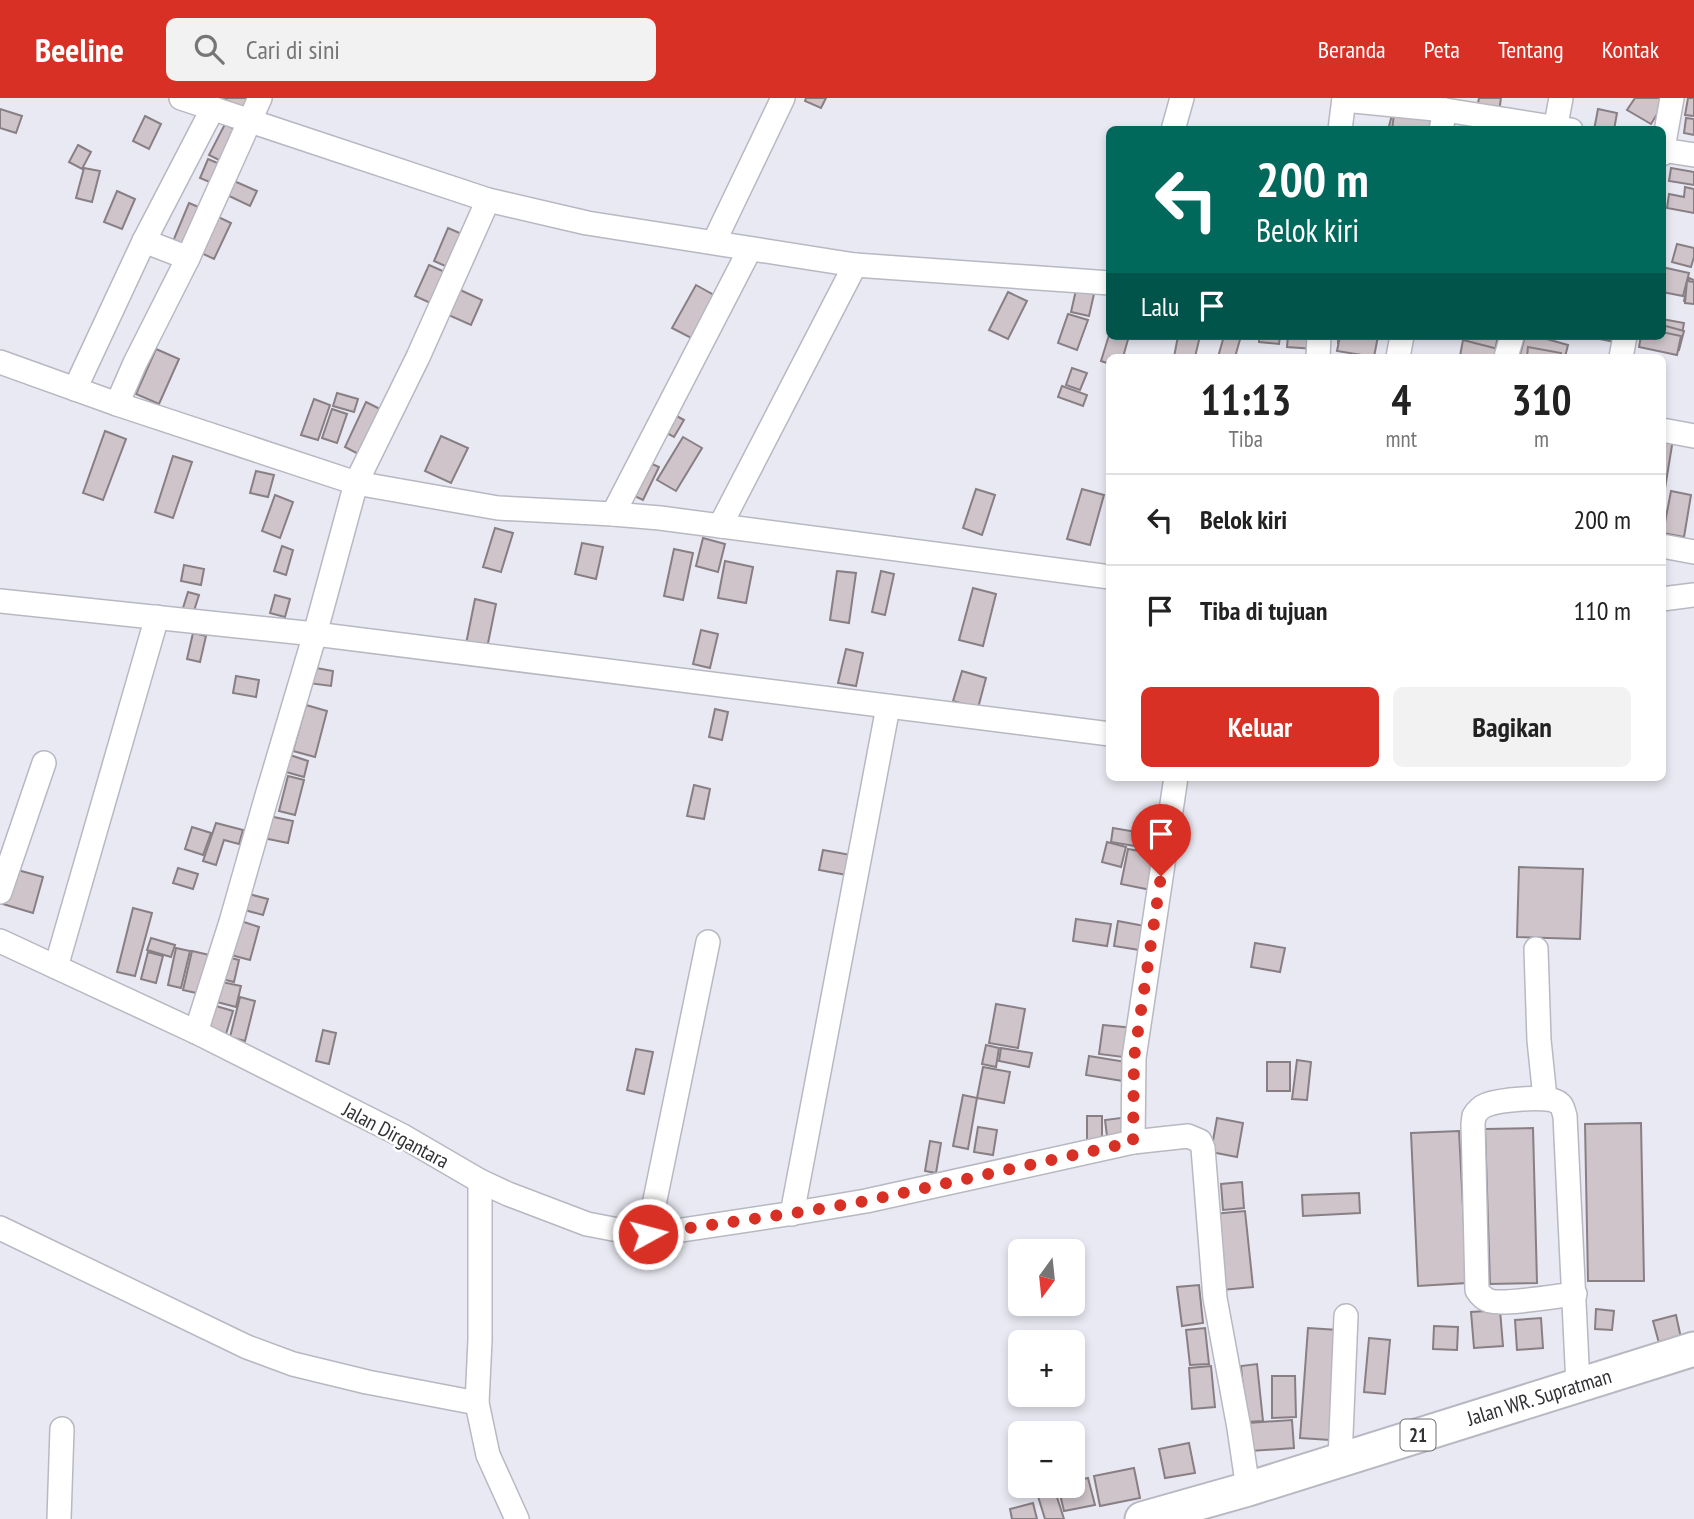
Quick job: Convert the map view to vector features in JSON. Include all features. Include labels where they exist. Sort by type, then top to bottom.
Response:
[{"type":"highway","name":"Jalan WR. Supratman","points":[[1142,1519],[1248,1489],[1694,1349]]},
{"type":"street","points":[[181,98],[488,200],[587,223],[855,265],[1106,283]]},
{"type":"street","points":[[117,404],[188,258],[260,98]]},
{"type":"street","points":[[714,242],[783,98]]},
{"type":"street","points":[[1174,126],[1182,98]]},
{"type":"street","points":[[1561,98],[1561,126]]},
{"type":"street","points":[[1666,134],[1672,98]]},
{"type":"street","points":[[1341,126],[1344,99],[1443,120],[1532,126]]},
{"type":"street","points":[[75,389],[144,241],[212,108]]},
{"type":"street","points":[[1666,152],[1694,155]]},
{"type":"street","points":[[196,1031],[316,634],[356,483],[418,357],[488,200]]},
{"type":"street","points":[[144,241],[188,258]]},
{"type":"street","points":[[613,514],[750,249]]},
{"type":"street","points":[[720,526],[855,265]]},
{"type":"street","points":[[0,362],[117,404],[356,483],[498,508],[613,514],[720,526],[1106,576]]},
{"type":"street","points":[[1666,431],[1694,436]]},
{"type":"street","points":[[1666,547],[1694,552]]},
{"type":"street","points":[[1666,598],[1694,595]]},
{"type":"street","points":[[0,601],[316,634],[1106,734]]},
{"type":"street","points":[[56,967],[157,617]]},
{"type":"street","points":[[792,1213],[888,707]]},
{"type":"street","points":[[0,892],[44,763]]},
{"type":"street","points":[[1133,1142],[1134,1058],[1175,781]]},
{"type":"street","name":"Jalan Dirgantara","points":[[0,941],[196,1031],[401,1135],[480,1181],[587,1224],[620,1231],[648,1234],[792,1213],[893,1195],[1133,1142],[1188,1136],[1200,1141],[1203,1147],[1215,1298],[1248,1489]]},
{"type":"street","points":[[648,1234],[708,942]]},
{"type":"street","points":[[1536,949],[1539,1040],[1545,1098]]},
{"type":"street","points":[[1575,1294],[1503,1302],[1489,1301],[1481,1296],[1478,1290],[1474,1116],[1484,1105],[1545,1098],[1555,1100],[1562,1106],[1565,1116],[1575,1294],[1578,1385]]},
{"type":"street","points":[[480,1181],[480,1340],[477,1403],[488,1455],[517,1519]]},
{"type":"street","points":[[0,1227],[247,1347],[293,1364],[367,1382],[477,1403]]},
{"type":"street","points":[[1340,1460],[1346,1316]]},
{"type":"street","points":[[60,1519],[62,1429]]},
{"type":"building","points":[[222,98],[252,98],[245,110]]},
{"type":"building","points":[[806,98],[826,98],[821,108],[805,101]]},
{"type":"building","points":[[1479,98],[1501,98],[1499,112],[1477,108]]},
{"type":"building","points":[[1635,98],[1667,98],[1651,124],[1627,110]]},
{"type":"building","points":[[1688,98],[1694,98],[1694,116],[1685,115]]},
{"type":"building","points":[[0,109],[22,116],[16,133],[0,128]]},
{"type":"building","points":[[1598,109],[1617,113],[1615,126],[1595,126]]},
{"type":"building","points":[[1393,111],[1426,120],[1424,126],[1389,126]]},
{"type":"building","points":[[1394,114],[1434,120],[1433,126],[1392,126]]},
{"type":"building","points":[[145,116],[161,124],[149,149],[133,141]]},
{"type":"building","points":[[1686,118],[1694,119],[1694,135],[1684,133]]},
{"type":"building","points":[[225,124],[242,133],[227,164],[209,155]]},
{"type":"building","points":[[78,145],[91,152],[82,169],[69,162]]},
{"type":"building","points":[[208,159],[227,167],[219,186],[200,178]]},
{"type":"building","points":[[84,168],[100,171],[92,202],[76,198]]},
{"type":"building","points":[[1671,168],[1694,172],[1694,185],[1669,181]]},
{"type":"building","points":[[234,181],[257,191],[250,206],[227,195]]},
{"type":"building","points":[[1685,187],[1694,189],[1694,213],[1667,208],[1669,194],[1684,197]]},
{"type":"building","points":[[117,191],[135,199],[122,229],[104,222]]},
{"type":"building","points":[[189,203],[208,211],[189,254],[171,246]]},
{"type":"building","points":[[212,214],[231,223],[214,259],[195,250]]},
{"type":"building","points":[[448,228],[469,237],[454,270],[434,261]]},
{"type":"building","points":[[1677,244],[1694,248],[1691,267],[1672,262]]},
{"type":"building","points":[[429,265],[454,276],[439,307],[415,296]]},
{"type":"building","points":[[1666,268],[1689,273],[1683,296],[1666,293]]},
{"type":"building","points":[[1689,278],[1694,280],[1694,303],[1684,301]]},
{"type":"building","points":[[1687,281],[1694,282],[1694,304],[1685,303]]},
{"type":"building","points":[[696,285],[721,299],[697,341],[672,328]]},
{"type":"building","points":[[456,288],[482,300],[471,325],[444,313]]},
{"type":"building","points":[[1076,290],[1094,294],[1089,316],[1071,312]]},
{"type":"building","points":[[1008,292],[1027,301],[1008,339],[989,330]]},
{"type":"building","points":[[1068,314],[1088,320],[1077,350],[1058,343]]},
{"type":"building","points":[[1666,320],[1684,323],[1682,334],[1666,331]]},
{"type":"building","points":[[1666,326],[1684,331],[1679,350],[1641,340],[1666,340]]},
{"type":"building","points":[[1666,333],[1681,336],[1677,355],[1639,347],[1640,340],[1666,340]]},
{"type":"building","points":[[1108,340],[1128,340],[1124,354],[1106,354],[1106,363],[1101,361]]},
{"type":"building","points":[[1177,340],[1199,340],[1196,354],[1175,354]]},
{"type":"building","points":[[1223,340],[1240,340],[1236,354],[1219,354]]},
{"type":"building","points":[[1259,340],[1280,340],[1279,344]]},
{"type":"building","points":[[1288,340],[1316,340],[1315,349],[1287,347]]},
{"type":"building","points":[[1338,340],[1376,340],[1376,346],[1338,343]]},
{"type":"building","points":[[1339,340],[1377,340],[1375,354],[1337,351]]},
{"type":"building","points":[[1463,340],[1498,349],[1497,354],[1460,354]]},
{"type":"building","points":[[1466,340],[1497,340],[1494,354],[1464,351]]},
{"type":"building","points":[[1524,340],[1550,340],[1568,345],[1566,354],[1520,354]]},
{"type":"building","points":[[1528,347],[1561,353],[1561,354],[1527,354]]},
{"type":"building","points":[[156,349],[179,359],[159,404],[136,394]]},
{"type":"building","points":[[1072,368],[1087,373],[1080,390],[1066,385]]},
{"type":"building","points":[[1062,386],[1087,395],[1083,406],[1058,397]]},
{"type":"building","points":[[337,393],[358,399],[354,412],[333,406]]},
{"type":"building","points":[[314,399],[330,405],[318,440],[301,435]]},
{"type":"building","points":[[366,402],[388,413],[366,458],[345,447]]},
{"type":"building","points":[[332,409],[347,414],[337,443],[322,438]]},
{"type":"building","points":[[671,413],[684,420],[674,437],[661,430]]},
{"type":"building","points":[[105,431],[126,439],[103,500],[83,493]]},
{"type":"building","points":[[441,436],[468,448],[451,483],[425,471]]},
{"type":"building","points":[[683,437],[702,448],[676,491],[657,480]]},
{"type":"building","points":[[1666,438],[1673,439],[1666,482]]},
{"type":"building","points":[[173,456],[192,462],[173,518],[155,512]]},
{"type":"building","points":[[643,460],[659,467],[643,500],[628,493]]},
{"type":"building","points":[[256,471],[274,475],[268,497],[250,493]]},
{"type":"building","points":[[976,489],[995,495],[982,535],[963,528]]},
{"type":"building","points":[[1082,489],[1104,495],[1090,545],[1067,539]]},
{"type":"building","points":[[1671,491],[1691,495],[1684,537],[1666,534]]},
{"type":"building","points":[[275,495],[293,502],[280,538],[262,531]]},
{"type":"building","points":[[495,528],[513,533],[501,572],[483,567]]},
{"type":"building","points":[[703,538],[725,544],[718,572],[696,566]]},
{"type":"building","points":[[582,543],[603,547],[596,579],[575,574]]},
{"type":"building","points":[[282,546],[293,550],[286,575],[274,571]]},
{"type":"building","points":[[674,549],[693,553],[683,600],[664,596]]},
{"type":"building","points":[[725,561],[753,567],[746,603],[718,598]]},
{"type":"building","points":[[184,565],[204,569],[201,585],[181,581]]},
{"type":"building","points":[[837,571],[856,573],[849,623],[830,620]]},
{"type":"building","points":[[881,571],[894,574],[885,615],[872,612]]},
{"type":"building","points":[[973,588],[996,594],[983,646],[959,640]]},
{"type":"building","points":[[188,592],[199,595],[193,614],[182,611]]},
{"type":"building","points":[[275,595],[290,599],[285,617],[270,613]]},
{"type":"building","points":[[475,599],[496,604],[487,648],[466,644]]},
{"type":"building","points":[[701,630],[718,634],[710,668],[693,664]]},
{"type":"building","points":[[193,633],[206,636],[200,662],[187,659]]},
{"type":"building","points":[[846,649],[863,653],[856,686],[838,683]]},
{"type":"building","points":[[311,667],[333,671],[331,686],[308,683]]},
{"type":"building","points":[[962,671],[986,678],[978,708],[953,701]]},
{"type":"building","points":[[236,676],[259,680],[256,697],[233,693]]},
{"type":"building","points":[[306,705],[327,711],[315,757],[293,751]]},
{"type":"building","points":[[715,709],[728,712],[722,740],[709,737]]},
{"type":"building","points":[[290,755],[308,761],[304,777],[286,772]]},
{"type":"building","points":[[288,776],[304,780],[295,815],[279,811]]},
{"type":"building","points":[[694,785],[710,789],[704,819],[687,816]]},
{"type":"building","points":[[269,816],[293,821],[288,843],[263,838]]},
{"type":"building","points":[[216,823],[243,830],[239,844],[224,840],[216,865],[203,861]]},
{"type":"building","points":[[192,827],[211,833],[203,855],[185,849]]},
{"type":"building","points":[[1113,828],[1166,837],[1164,851],[1111,842]]},
{"type":"building","points":[[1107,842],[1126,847],[1121,867],[1102,862]]},
{"type":"building","points":[[1128,849],[1157,854],[1151,890],[1121,884]]},
{"type":"building","points":[[823,850],[851,855],[847,875],[819,870]]},
{"type":"building","points":[[1519,867],[1583,869],[1580,939],[1517,937]]},
{"type":"building","points":[[178,868],[198,874],[193,889],[173,883]]},
{"type":"building","points":[[14,869],[43,877],[33,913],[3,904]]},
{"type":"building","points":[[245,893],[268,899],[263,915],[241,909]]},
{"type":"building","points":[[133,908],[152,913],[135,976],[117,972]]},
{"type":"building","points":[[1076,919],[1111,924],[1107,946],[1073,941]]},
{"type":"building","points":[[241,921],[259,927],[250,960],[231,955]]},
{"type":"building","points":[[1118,921],[1150,927],[1146,951],[1114,946]]},
{"type":"building","points":[[151,938],[175,945],[171,957],[147,950]]},
{"type":"building","points":[[1255,943],[1285,948],[1280,972],[1251,967]]},
{"type":"building","points":[[176,948],[190,951],[181,988],[168,985]]},
{"type":"building","points":[[192,951],[214,956],[205,995],[183,990]]},
{"type":"building","points":[[148,952],[163,956],[156,983],[141,979]]},
{"type":"building","points":[[227,957],[239,960],[234,982],[222,979]]},
{"type":"building","points":[[222,982],[241,986],[236,1007],[217,1002]]},
{"type":"building","points":[[240,997],[255,1001],[245,1041],[230,1037]]},
{"type":"building","points":[[996,1004],[1025,1009],[1018,1048],[989,1043]]},
{"type":"building","points":[[216,1006],[233,1011],[226,1034],[209,1029]]},
{"type":"building","points":[[1103,1025],[1134,1028],[1131,1058],[1099,1054]]},
{"type":"building","points":[[323,1030],[336,1033],[329,1064],[316,1061]]},
{"type":"building","points":[[986,1045],[999,1048],[996,1067],[982,1064]]},
{"type":"building","points":[[1001,1048],[1032,1053],[1029,1067],[999,1061]]},
{"type":"building","points":[[636,1049],[653,1052],[644,1094],[627,1090]]},
{"type":"building","points":[[1089,1056],[1126,1062],[1123,1081],[1086,1075]]},
{"type":"building","points":[[1297,1060],[1311,1062],[1307,1100],[1292,1099]]},
{"type":"building","points":[[1267,1062],[1290,1062],[1290,1091],[1267,1091]]},
{"type":"building","points":[[983,1067],[1010,1072],[1004,1103],[977,1098]]},
{"type":"building","points":[[963,1095],[977,1098],[968,1149],[953,1146]]},
{"type":"building","points":[[1087,1116],[1102,1116],[1102,1140],[1087,1140]]},
{"type":"building","points":[[1128,1117],[1130,1133],[1107,1136],[1105,1120]]},
{"type":"building","points":[[1217,1118],[1243,1123],[1237,1157],[1211,1152]]},
{"type":"building","points":[[1641,1123],[1644,1281],[1588,1281],[1585,1124]]},
{"type":"building","points":[[978,1127],[997,1130],[993,1155],[974,1152]]},
{"type":"building","points":[[1533,1128],[1537,1283],[1490,1284],[1485,1129]]},
{"type":"building","points":[[1459,1131],[1467,1283],[1418,1286],[1411,1133]]},
{"type":"building","points":[[930,1141],[941,1143],[936,1173],[925,1171]]},
{"type":"building","points":[[1242,1182],[1244,1208],[1223,1210],[1221,1184]]},
{"type":"building","points":[[1359,1193],[1360,1213],[1303,1216],[1302,1195]]},
{"type":"building","points":[[1245,1211],[1253,1287],[1222,1290],[1213,1214]]},
{"type":"building","points":[[1199,1285],[1203,1323],[1182,1326],[1177,1287]]},
{"type":"building","points":[[1596,1309],[1614,1311],[1612,1330],[1595,1329]]},
{"type":"building","points":[[1500,1310],[1503,1346],[1474,1348],[1471,1312]]},
{"type":"building","points":[[1676,1315],[1681,1338],[1659,1343],[1653,1321]]},
{"type":"building","points":[[1541,1318],[1543,1348],[1517,1350],[1515,1320]]},
{"type":"building","points":[[1434,1326],[1458,1327],[1457,1350],[1433,1349]]},
{"type":"building","points":[[1205,1328],[1209,1364],[1190,1365],[1186,1330]]},
{"type":"building","points":[[1308,1328],[1338,1330],[1330,1440],[1300,1438]]},
{"type":"building","points":[[1369,1338],[1390,1340],[1385,1394],[1364,1392]]},
{"type":"building","points":[[1257,1364],[1263,1421],[1246,1422],[1241,1366]]},
{"type":"building","points":[[1211,1366],[1215,1407],[1192,1409],[1189,1368]]},
{"type":"building","points":[[1272,1376],[1295,1376],[1296,1417],[1272,1418]]},
{"type":"building","points":[[1292,1420],[1294,1448],[1250,1451],[1248,1423]]},
{"type":"building","points":[[1189,1443],[1195,1473],[1165,1478],[1159,1449]]},
{"type":"building","points":[[1134,1468],[1140,1498],[1100,1506],[1094,1476]]},
{"type":"building","points":[[1088,1478],[1095,1505],[1064,1511],[1061,1498],[1085,1498],[1085,1479]]},
{"type":"building","points":[[1039,1498],[1057,1498],[1064,1519],[1045,1519]]},
{"type":"building","points":[[1033,1503],[1037,1519],[1012,1519],[1010,1509]]},
{"type":"route","points":[[648,1234],[866,1201],[1133,1142],[1134,1058],[1161,876]]}]
